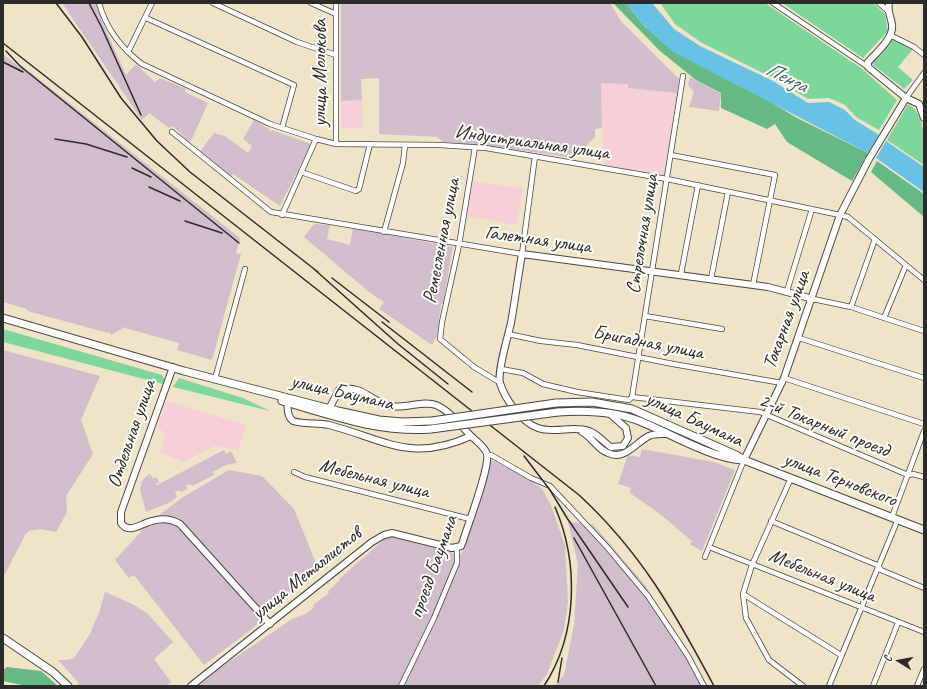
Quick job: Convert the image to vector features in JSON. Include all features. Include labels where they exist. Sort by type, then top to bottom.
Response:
[{"type":"main road","name":"улица Баумана","points":[[3,318],[231,384],[379,420],[402,422],[432,421],[556,403],[592,402],[632,408],[744,460]]},
{"type":"main road","name":"улица Баумана","points":[[231,384],[374,427],[411,431],[558,412],[608,413],[641,421],[668,434],[723,456],[744,460]]},
{"type":"main road","name":"улица Терновского","points":[[744,460],[924,530]]},
{"type":"main road","points":[[3,638],[53,672],[68,686]]},
{"type":"street","name":"Индустриальная улица","points":[[99,3],[102,14],[110,30],[128,52],[142,64],[282,128],[336,144],[475,148],[534,156],[667,179],[840,215],[848,217],[924,280]]},
{"type":"street","points":[[128,52],[146,18],[152,3]]},
{"type":"street","points":[[213,3],[312,48],[336,55]]},
{"type":"street","points":[[312,3],[336,14]]},
{"type":"street","name":"улица Молокова","points":[[336,3],[336,144]]},
{"type":"street","points":[[773,3],[868,67],[906,98],[921,106],[924,118]]},
{"type":"street","points":[[879,3],[888,11]]},
{"type":"street","points":[[868,67],[868,62],[890,35],[892,26],[888,11],[889,3]]},
{"type":"street","points":[[146,18],[294,85],[282,128]]},
{"type":"street","points":[[890,35],[914,46],[924,55]]},
{"type":"street","points":[[906,98],[924,73]]},
{"type":"street","name":"Стрелочная улица","points":[[632,397],[671,155],[682,76]]},
{"type":"street","name":"Токарная улица","points":[[705,557],[744,460],[783,380],[800,338],[840,215],[869,159],[906,98]]},
{"type":"street","name":"Галетная улица","points":[[172,132],[271,212],[282,215],[522,254],[652,272],[680,274],[787,291],[851,308],[924,331]]},
{"type":"street","points":[[282,215],[316,139]]},
{"type":"street","points":[[301,172],[356,191],[359,189],[370,144]]},
{"type":"street","points":[[384,232],[403,163],[405,145]]},
{"type":"street","name":"Ремесленная улица","points":[[475,148],[459,244],[445,307],[440,339],[474,367],[499,382]]},
{"type":"street","points":[[671,155],[775,175],[753,285]]},
{"type":"street","points":[[534,156],[522,254],[499,382],[516,411],[527,422],[538,428],[550,430],[575,428],[594,432],[611,447],[623,446],[628,438],[626,428],[608,413]]},
{"type":"street","points":[[680,274],[698,185]]},
{"type":"street","points":[[711,279],[728,192]]},
{"type":"street","points":[[787,291],[812,209]]},
{"type":"street","points":[[851,308],[875,239]]},
{"type":"street","points":[[884,318],[906,265]]},
{"type":"street","points":[[215,379],[245,269]]},
{"type":"street","points":[[645,316],[722,329]]},
{"type":"street","name":"Бригадная улица","points":[[508,334],[638,357],[783,380],[924,424]]},
{"type":"street","points":[[800,338],[924,378]]},
{"type":"street","name":"Отдельная улица","points":[[172,367],[122,512],[121,523],[127,528],[135,528],[158,520],[172,520],[180,524],[270,624]]},
{"type":"street","name":"2-й Токарный проезд","points":[[501,368],[523,373],[543,384],[577,392],[629,400],[632,397],[760,412],[766,416],[908,476],[913,474],[924,477]]},
{"type":"street","points":[[330,409],[339,390],[348,388],[358,389],[380,403],[389,405],[400,407],[435,404],[442,408],[471,436],[484,449],[487,455],[491,455],[531,478],[550,486],[607,547],[648,596],[688,656],[704,686]]},
{"type":"street","points":[[288,402],[287,410],[290,419],[293,421],[328,424],[401,448],[430,448],[453,443],[471,436]]},
{"type":"street","points":[[575,428],[588,434],[599,447],[608,454],[618,455],[626,453],[651,435],[668,434]]},
{"type":"street","points":[[829,686],[895,518],[924,431]]},
{"type":"street","name":"проезд Баумана","points":[[401,686],[434,618],[457,563],[457,548],[463,541],[484,471],[487,455]]},
{"type":"street","name":"Мебельная улица","points":[[294,472],[305,477],[470,519]]},
{"type":"street","points":[[791,478],[752,565],[743,594],[746,618],[769,660],[803,686]]},
{"type":"street","points":[[771,522],[877,565],[881,570],[924,588]]},
{"type":"street","name":"улица Металлистов","points":[[191,686],[372,542],[384,535],[400,534],[457,548]]},
{"type":"street","name":"Мебельная улица","points":[[709,547],[860,608],[924,632]]},
{"type":"street","points":[[743,594],[841,655]]},
{"type":"street","points":[[873,686],[898,623]]},
{"type":"street","points":[[917,686],[924,668]]},
{"type":"shaded area","points":[[62,3],[96,3],[103,24],[126,75],[136,64],[155,82],[160,78],[186,89],[185,92],[208,103],[190,143],[173,126],[169,128],[149,113],[142,120]]},
{"type":"shaded area","points":[[341,3],[610,3],[621,21],[679,79],[677,93],[628,88],[628,84],[601,83],[602,128],[595,129],[595,137],[574,158],[484,145],[443,142],[437,137],[379,134],[379,78],[361,79],[362,100],[341,101]]},
{"type":"shaded area","points":[[3,54],[19,67],[21,65],[240,238],[236,253],[241,254],[212,360],[177,350],[179,343],[121,327],[122,329],[111,335],[109,332],[108,333],[27,311],[27,309],[3,302]]},
{"type":"shaded area","points":[[690,77],[721,94],[719,111],[689,107],[694,92],[688,85]]},
{"type":"shaded area","points":[[608,82],[628,84],[628,88],[677,93],[665,176],[604,165],[601,83]]},
{"type":"shaded area","points":[[362,100],[362,128],[341,128],[341,101]]},
{"type":"shaded area","points":[[254,120],[269,129],[271,132],[272,130],[311,144],[280,206],[233,174],[231,177],[208,157],[205,157],[199,153],[214,133],[225,136],[248,153],[252,146],[243,139]]},
{"type":"shaded area","points":[[473,181],[523,189],[517,225],[467,216]]},
{"type":"shaded area","points":[[314,224],[330,225],[327,239],[350,245],[353,228],[453,247],[443,304],[441,304],[437,336],[432,345],[379,309],[384,302],[369,292],[304,237]]},
{"type":"shaded area","points":[[3,350],[100,376],[81,420],[93,454],[66,496],[67,512],[56,532],[40,529],[29,531],[25,535],[3,578]]},
{"type":"shaded area","points":[[167,401],[246,425],[238,450],[214,446],[184,462],[160,453],[165,439],[163,431],[157,428]]},
{"type":"shaded area","points":[[642,449],[714,462],[735,470],[702,551],[690,544],[692,541],[660,514],[630,493],[631,488],[618,484],[628,455],[640,457]]},
{"type":"shaded area","points":[[224,450],[226,454],[231,451],[237,463],[226,465],[213,472],[214,475],[192,486],[190,484],[186,486],[187,489],[181,492],[179,490],[175,492],[177,497],[171,502],[146,512],[140,490],[142,481],[148,475],[150,474],[153,479],[156,477],[159,482],[156,484],[157,485]]},
{"type":"shaded area","points":[[491,460],[524,475],[542,489],[551,505],[565,546],[568,602],[564,630],[547,674],[538,686],[198,686],[217,670],[292,619],[306,614],[314,607],[313,605],[329,593],[328,591],[340,580],[339,579],[388,536],[461,555]]},
{"type":"shaded area","points":[[229,470],[262,476],[294,509],[318,568],[300,583],[252,629],[204,665],[134,575],[129,578],[115,560],[150,522],[183,497]]},
{"type":"shaded area","points":[[568,522],[593,524],[645,585],[704,686],[555,686],[564,675],[574,625],[578,564]]},
{"type":"shaded area","points":[[105,592],[132,604],[147,613],[173,642],[154,659],[171,682],[166,686],[77,686],[78,682],[58,660],[74,658],[90,634],[100,610]]},
{"type":"green space","points":[[613,3],[626,3],[645,27],[797,118],[868,153],[852,181],[787,142],[775,124],[767,129],[721,108],[721,93],[696,80],[660,51]]},
{"type":"green space","points":[[660,3],[765,3],[861,68],[897,100],[879,130],[856,117],[845,105],[829,98],[808,99],[773,78],[702,43],[675,24]]},
{"type":"green space","points":[[782,3],[873,3],[885,14],[888,31],[863,58]]},
{"type":"green space","points":[[893,38],[913,49],[898,67],[913,80],[904,89],[871,63]]},
{"type":"green space","points":[[908,104],[919,115],[924,140],[924,165],[887,140]]},
{"type":"green space","points":[[877,161],[924,194],[924,217],[871,172]]},
{"type":"green space","points":[[3,329],[162,375],[165,380],[163,384],[3,342]]},
{"type":"green space","points":[[179,378],[243,398],[270,411],[173,387]]},
{"type":"green space","points":[[7,667],[41,671],[58,686],[27,686],[3,681],[4,669]]},
{"type":"water","points":[[626,3],[652,3],[674,29],[700,46],[773,81],[808,103],[829,102],[845,110],[855,120],[879,135],[868,153],[673,52],[645,27]]},
{"type":"water","points":[[886,141],[924,167],[924,192],[876,158]]},
{"type":"railway","points":[[56,3],[82,37],[121,98],[157,141],[190,172],[318,272]]},
{"type":"railway","points":[[89,3],[141,115]]},
{"type":"railway","points":[[3,43],[579,495],[601,517],[639,561],[685,633],[714,686]]},
{"type":"railway","points":[[6,51],[20,66],[239,243]]},
{"type":"railway","points":[[3,62],[23,72]]},
{"type":"railway","points":[[55,139],[86,144],[127,157]]},
{"type":"railway","points":[[132,168],[151,177]]},
{"type":"railway","points":[[149,187],[180,201]]},
{"type":"railway","points":[[185,221],[222,233]]},
{"type":"railway","points":[[314,269],[398,344],[448,384]]},
{"type":"railway","points":[[332,278],[389,322]]},
{"type":"railway","points":[[382,322],[472,392]]},
{"type":"railway","points":[[524,456],[550,490],[567,518],[628,607]]},
{"type":"railway","points":[[544,686],[555,666],[563,644],[569,621],[571,598],[571,575],[568,551],[563,529],[555,507]]},
{"type":"railway","points":[[574,538],[656,686]]},
{"type":"railway","points":[[558,682],[562,658]]},
{"type":"water label","name":"Пенза","points":[[786,78]]}]
